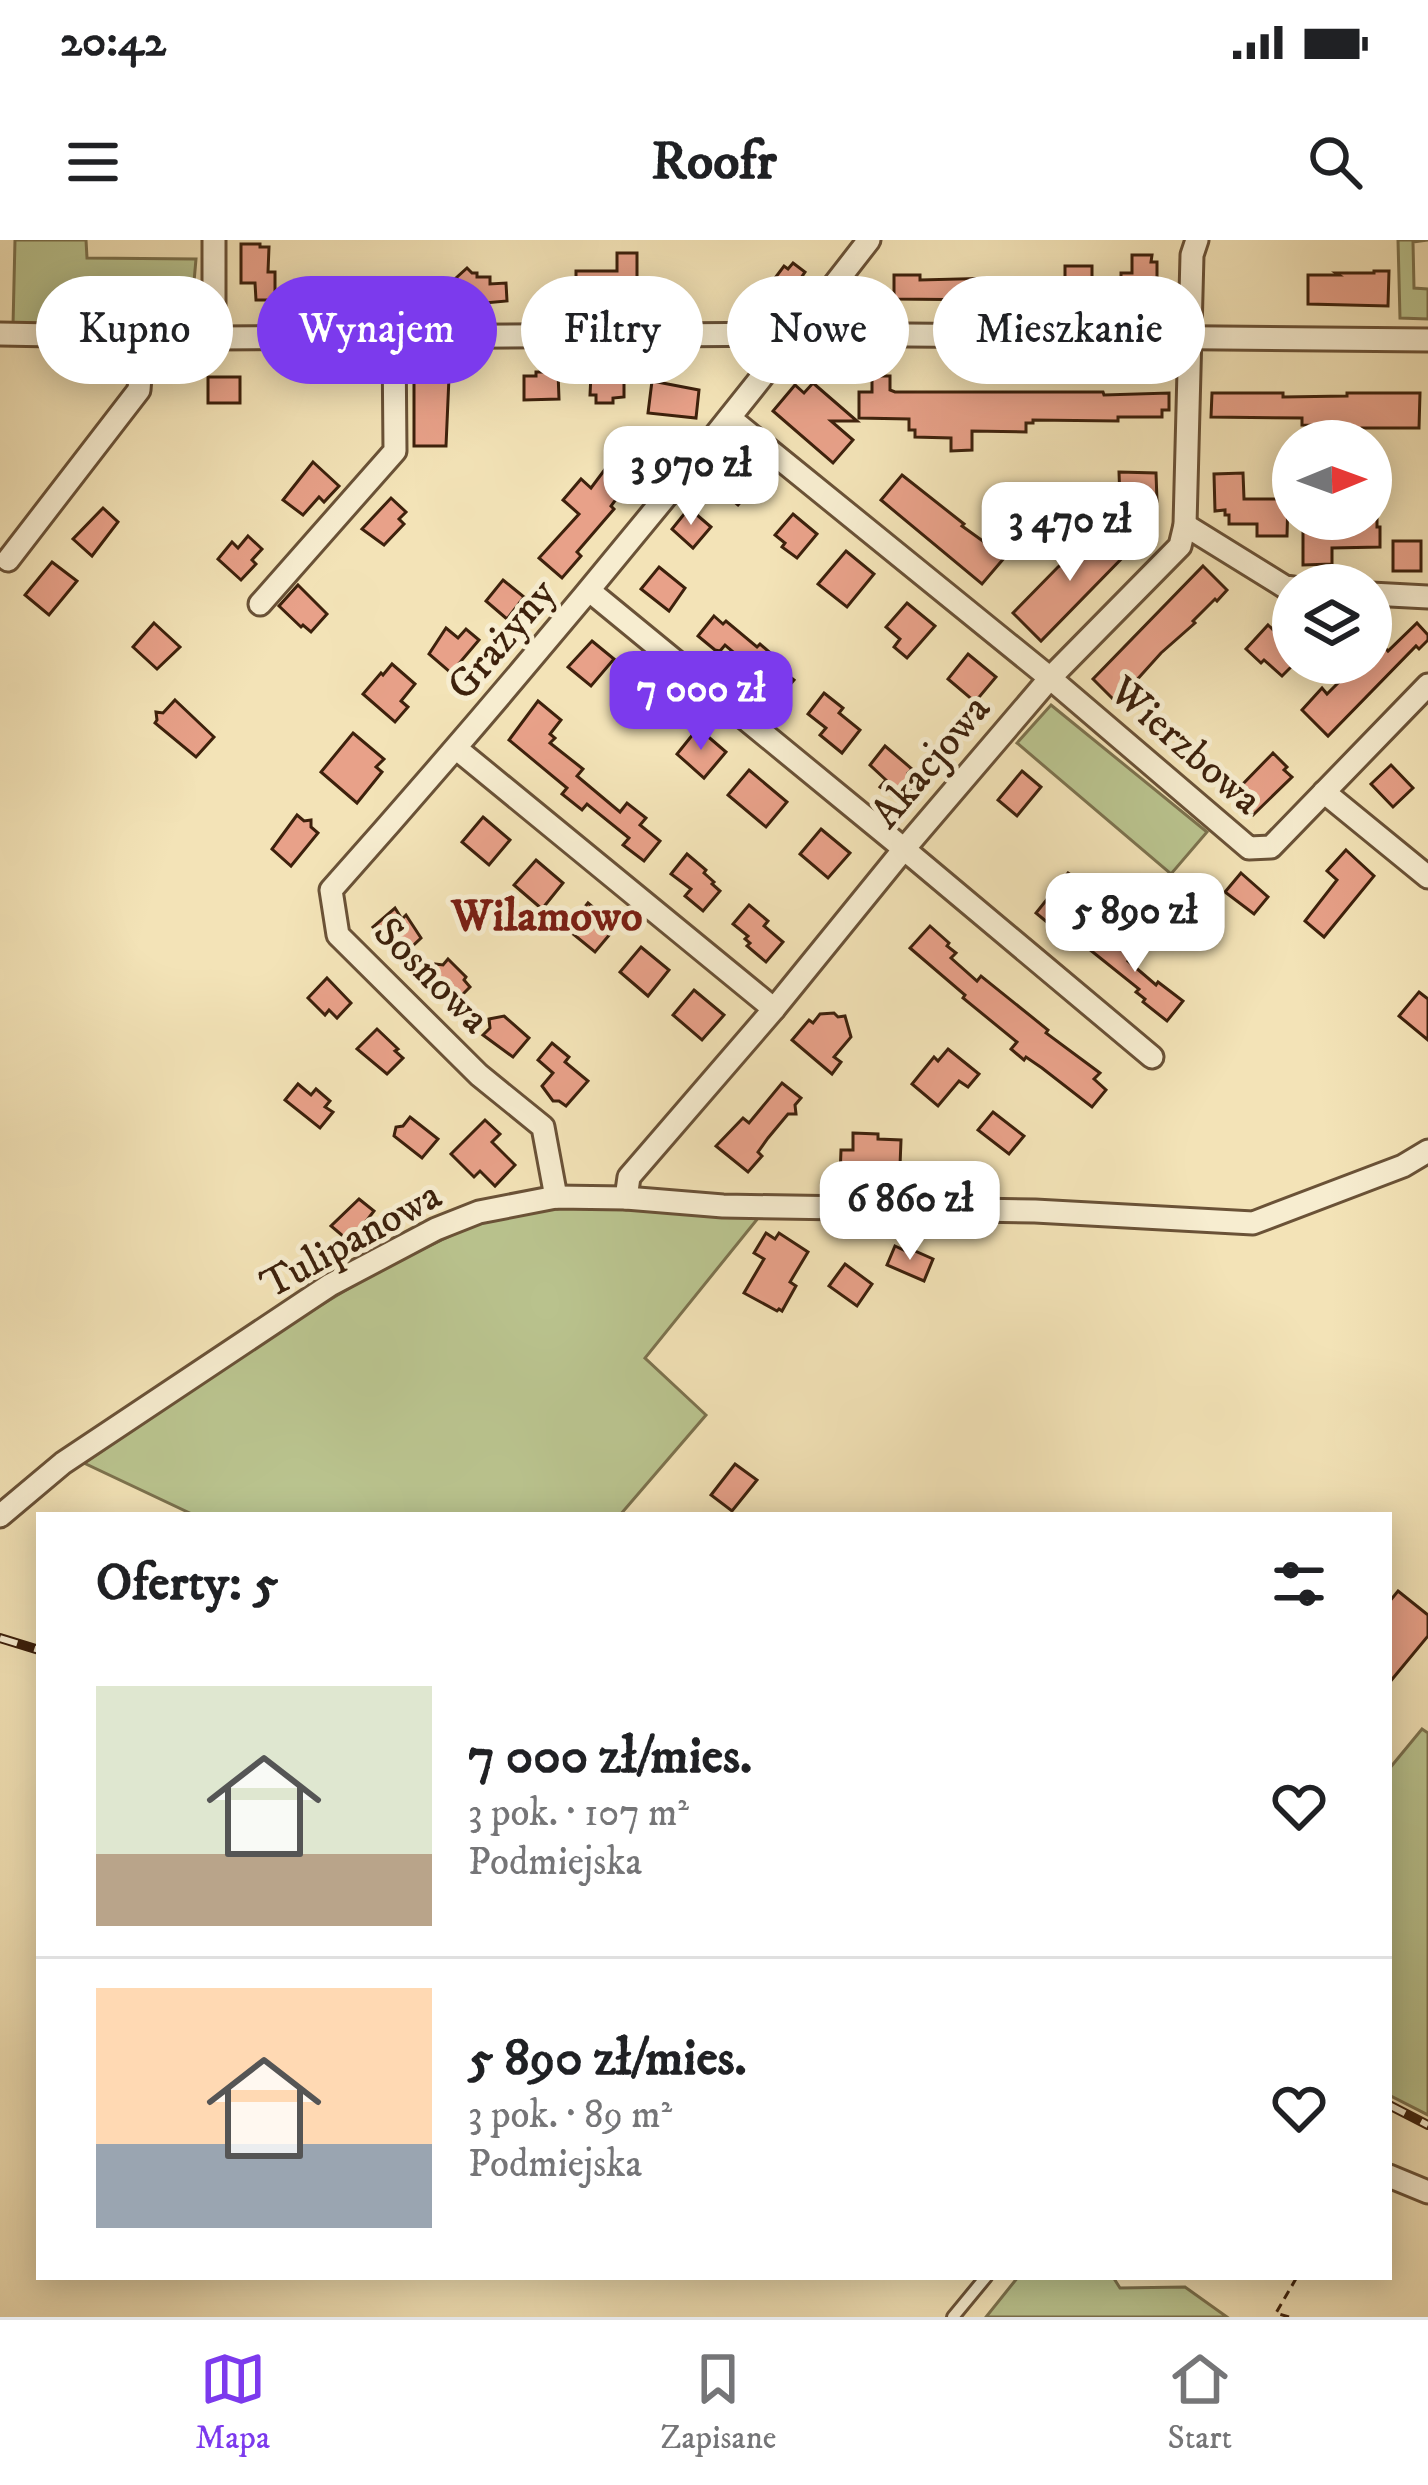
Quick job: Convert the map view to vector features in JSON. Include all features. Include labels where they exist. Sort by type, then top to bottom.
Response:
[{"type":"street","points":[[214,240],[214,276]]},
{"type":"street","name":"Grażyny","points":[[841,276],[869,240]]},
{"type":"street","points":[[1192,276],[1197,240]]},
{"type":"street","points":[[0,334],[36,335]]},
{"type":"street","points":[[497,337],[727,335]]},
{"type":"street","points":[[1205,339],[1428,340]]},
{"type":"street","points":[[8,560],[139,384]]},
{"type":"street","points":[[260,604],[395,451],[394,384]]},
{"type":"street","name":"Grażyny","points":[[457,748],[591,592],[758,384]]},
{"type":"street","points":[[1189,384],[1185,525],[1272,579]]},
{"type":"street","name":"Wierzbowa","points":[[731,419],[1051,678],[1250,848],[1270,847],[1428,685]]},
{"type":"street","name":"Akacjowa","points":[[626,1198],[629,1177],[1051,678],[1180,546],[1185,525]]},
{"type":"street","points":[[591,592],[1152,1057]]},
{"type":"street","points":[[1392,596],[1428,597]]},
{"type":"street","points":[[457,748],[774,1009]]},
{"type":"street","name":"Sosnowa","points":[[457,748],[331,890],[338,935],[479,1075],[543,1127],[556,1197]]},
{"type":"street","points":[[1324,792],[1428,877]]},
{"type":"street","name":"Tulipanowa","points":[[0,1516],[63,1463],[330,1286],[478,1212],[556,1197],[723,1206],[1035,1211],[1253,1223],[1403,1166],[1428,1151]]},
{"type":"street","points":[[1392,2177],[1428,2192]]},
{"type":"lane","points":[[952,2317],[983,2280]]},
{"type":"path","points":[[1288,2317],[1276,2313],[1295,2280]]},
{"type":"green space","points":[[15,240],[86,240],[87,258],[196,259],[195,276],[36,276],[36,326],[13,326]]},
{"type":"green space","points":[[1398,240],[1428,240],[1413,242],[1414,288],[1428,289],[1428,319],[1400,318]]},
{"type":"green space","points":[[1051,705],[1207,832],[1171,874],[1017,743]]},
{"type":"green space","points":[[567,1200],[759,1217],[645,1358],[706,1415],[623,1512],[188,1512],[84,1463],[290,1324],[379,1270],[471,1226]]},
{"type":"green space","points":[[1422,1729],[1428,1733],[1428,2115],[1392,2097],[1392,1765]]},
{"type":"green space","points":[[1016,2280],[1115,2280],[1120,2288],[1185,2287],[1227,2317],[986,2317]]},
{"type":"building","points":[[241,244],[269,247],[268,272],[275,276],[257,276],[257,300],[255,283],[241,283]]},
{"type":"building","points":[[617,253],[637,253],[637,276],[576,276],[576,271],[617,271]]},
{"type":"building","points":[[1132,255],[1152,255],[1151,262],[1157,262],[1157,276],[1121,276],[1132,273]]},
{"type":"building","points":[[793,263],[805,272],[776,276],[784,266],[788,269]]},
{"type":"building","points":[[1065,266],[1092,266],[1092,276],[1065,276]]},
{"type":"building","points":[[1389,271],[1388,306],[1308,304],[1308,275]]},
{"type":"building","points":[[920,275],[920,280],[933,280],[933,299],[909,299],[909,276],[894,276]]},
{"type":"building","points":[[506,283],[507,301],[497,302],[497,284]]},
{"type":"building","points":[[233,377],[240,377],[240,403],[208,403],[208,384],[233,384]]},
{"type":"building","points":[[414,384],[449,384],[446,446],[414,446]]},
{"type":"building","points":[[524,384],[558,384],[559,399],[524,400]]},
{"type":"building","points":[[591,384],[624,384],[624,397],[613,398],[613,403],[596,403],[596,395],[590,395]]},
{"type":"building","points":[[652,384],[699,390],[696,418],[648,413]]},
{"type":"building","points":[[814,384],[857,421],[831,421],[853,440],[833,463],[773,411],[795,385],[804,393]]},
{"type":"building","points":[[872,384],[890,384],[895,392],[1169,393],[1169,410],[1162,410],[1162,417],[1118,417],[1118,421],[1033,420],[1026,423],[1026,432],[972,431],[972,450],[951,451],[951,438],[915,437],[909,419],[859,418],[859,392],[872,392]]},
{"type":"building","points":[[1212,393],[1283,393],[1283,397],[1420,393],[1419,428],[1392,428],[1392,420],[1211,417]]},
{"type":"building","points":[[624,444],[623,479],[631,479],[562,578],[539,558],[579,514],[563,500],[581,479],[591,488]]},
{"type":"building","points":[[313,462],[339,486],[324,502],[319,497],[303,515],[283,500]]},
{"type":"building","points":[[740,464],[760,480],[738,505],[720,483]]},
{"type":"building","points":[[1119,472],[1156,473],[1157,501],[1120,501]]},
{"type":"building","points":[[1243,473],[1244,499],[1272,499],[1272,536],[1257,536],[1257,524],[1229,524],[1225,510],[1215,511],[1214,474]]},
{"type":"building","points":[[902,475],[1005,557],[982,584],[881,500]]},
{"type":"building","points":[[391,498],[406,512],[399,519],[404,524],[384,545],[362,529]]},
{"type":"building","points":[[103,508],[118,522],[92,556],[73,539]]},
{"type":"building","points":[[689,508],[711,527],[693,548],[672,529]]},
{"type":"building","points":[[793,514],[817,534],[797,558],[775,535]]},
{"type":"building","points":[[1105,528],[1129,551],[1041,641],[1013,613]]},
{"type":"building","points":[[248,536],[262,549],[241,580],[218,559],[232,542],[238,548]]},
{"type":"building","points":[[1303,540],[1380,540],[1380,547],[1332,548],[1332,564],[1303,564]]},
{"type":"building","points":[[1393,541],[1421,541],[1421,571],[1393,571]]},
{"type":"building","points":[[846,551],[874,574],[847,607],[818,584]]},
{"type":"building","points":[[52,562],[77,581],[49,615],[25,595]]},
{"type":"building","points":[[1203,566],[1227,590],[1116,702],[1093,679]]},
{"type":"building","points":[[659,567],[685,588],[669,611],[641,589]]},
{"type":"building","points":[[503,580],[524,597],[507,619],[486,601]]},
{"type":"building","points":[[298,585],[327,614],[311,632],[279,606]]},
{"type":"building","points":[[907,603],[935,626],[907,658],[894,647],[900,639],[886,627]]},
{"type":"building","points":[[714,616],[788,668],[785,673],[794,680],[777,700],[758,684],[764,678],[725,645],[715,650],[698,636]]},
{"type":"building","points":[[154,623],[180,647],[157,669],[133,647]]},
{"type":"building","points":[[1417,623],[1428,635],[1419,649],[1416,646],[1392,671],[1392,647]]},
{"type":"building","points":[[1268,625],[1272,629],[1272,667],[1246,649]]},
{"type":"building","points":[[446,628],[458,638],[466,629],[479,640],[451,673],[429,654]]},
{"type":"building","points":[[592,641],[614,659],[591,686],[568,667]]},
{"type":"building","points":[[968,654],[996,677],[975,702],[948,679]]},
{"type":"building","points":[[392,664],[415,684],[401,701],[408,707],[395,722],[363,694]]},
{"type":"building","points":[[637,678],[664,701],[659,707],[666,712],[656,723],[650,718],[643,726],[616,703]]},
{"type":"building","points":[[1337,684],[1379,684],[1328,736],[1302,710],[1322,688],[1327,694]]},
{"type":"building","points":[[824,693],[860,730],[842,753],[820,735],[826,728],[808,714]]},
{"type":"building","points":[[175,700],[214,737],[196,757],[155,723],[156,712],[163,713]]},
{"type":"building","points":[[538,701],[561,720],[550,734],[555,738],[550,743],[583,769],[577,776],[620,812],[627,803],[646,818],[640,825],[660,841],[644,861],[623,845],[629,838],[587,804],[582,810],[562,794],[567,788],[509,740]]},
{"type":"building","points":[[698,728],[726,752],[704,778],[677,754]]},
{"type":"building","points":[[353,733],[384,759],[376,767],[382,772],[357,803],[321,772]]},
{"type":"building","points":[[885,746],[912,769],[908,773],[917,781],[900,802],[880,787],[886,780],[870,765]]},
{"type":"building","points":[[1273,753],[1292,777],[1253,815],[1236,799],[1243,792],[1239,788]]},
{"type":"building","points":[[1391,765],[1413,788],[1393,807],[1371,784]]},
{"type":"building","points":[[749,770],[787,802],[766,827],[728,795]]},
{"type":"building","points":[[1022,771],[1041,787],[1017,816],[998,800]]},
{"type":"building","points":[[297,815],[311,820],[318,833],[291,866],[272,849]]},
{"type":"building","points":[[483,817],[510,840],[489,865],[462,842]]},
{"type":"building","points":[[821,829],[850,853],[828,878],[800,854]]},
{"type":"building","points":[[1346,850],[1374,876],[1324,937],[1305,921],[1337,880],[1327,871]]},
{"type":"building","points":[[687,854],[720,891],[703,911],[685,896],[691,889],[671,874]]},
{"type":"building","points":[[536,860],[563,883],[542,909],[514,885]]},
{"type":"building","points":[[1068,873],[1092,890],[1092,898],[1059,932],[1036,913]]},
{"type":"building","points":[[1241,873],[1268,897],[1254,914],[1225,892]]},
{"type":"building","points":[[588,903],[616,927],[595,952],[567,929]]},
{"type":"building","points":[[749,905],[783,942],[766,962],[747,946],[748,936],[733,924]]},
{"type":"building","points":[[395,908],[402,919],[406,915],[421,938],[402,956],[373,927]]},
{"type":"building","points":[[930,926],[956,953],[951,958],[977,981],[981,976],[1100,1073],[1094,1079],[1106,1090],[1092,1107],[1011,1049],[1017,1042],[910,948]]},
{"type":"building","points":[[1115,931],[1130,943],[1125,950],[1133,955],[1128,961],[1183,1001],[1167,1021],[1143,1002],[1136,992],[1139,989],[1089,949],[1103,932],[1110,938]]},
{"type":"building","points":[[641,947],[669,970],[648,996],[620,972]]},
{"type":"building","points":[[448,959],[470,987],[457,1000],[430,977],[435,964],[443,965]]},
{"type":"building","points":[[327,978],[351,1003],[337,1018],[329,1010],[325,1015],[308,998]]},
{"type":"building","points":[[694,990],[724,1015],[702,1040],[673,1015]]},
{"type":"building","points":[[1419,992],[1428,999],[1428,1040],[1399,1016]]},
{"type":"building","points":[[820,1014],[845,1016],[851,1037],[834,1057],[841,1062],[832,1074],[792,1040],[809,1020],[813,1023]]},
{"type":"building","points":[[504,1016],[529,1038],[513,1057],[483,1035],[490,1028],[489,1019]]},
{"type":"building","points":[[377,1029],[403,1058],[387,1074],[357,1049]]},
{"type":"building","points":[[552,1043],[569,1057],[565,1062],[588,1081],[566,1106],[553,1101],[542,1086],[553,1073],[538,1060]]},
{"type":"building","points":[[948,1049],[979,1074],[968,1087],[959,1081],[938,1106],[912,1084],[934,1057],[938,1061]]},
{"type":"building","points":[[782,1083],[801,1098],[795,1105],[796,1114],[788,1114],[768,1138],[758,1152],[762,1156],[748,1172],[716,1146],[743,1118],[749,1123]]},
{"type":"building","points":[[298,1084],[311,1095],[316,1089],[330,1101],[325,1107],[333,1112],[320,1128],[285,1100]]},
{"type":"building","points":[[993,1112],[1024,1136],[1009,1154],[978,1130]]},
{"type":"building","points":[[410,1117],[438,1139],[422,1158],[394,1136],[396,1127]]},
{"type":"building","points":[[485,1120],[500,1134],[492,1142],[515,1165],[495,1186],[480,1171],[474,1177],[451,1154]]},
{"type":"building","points":[[853,1133],[901,1140],[900,1166],[858,1165],[857,1178],[840,1177],[841,1150],[853,1150]]},
{"type":"building","points":[[359,1199],[374,1211],[350,1242],[331,1226]]},
{"type":"building","points":[[766,1233],[775,1239],[779,1233],[808,1252],[790,1282],[796,1286],[782,1311],[744,1293],[764,1259],[754,1253]]},
{"type":"building","points":[[895,1246],[933,1259],[924,1281],[887,1265]]},
{"type":"building","points":[[845,1264],[872,1284],[857,1306],[829,1286]]},
{"type":"building","points":[[735,1464],[757,1480],[732,1511],[711,1495]]},
{"type":"building","points":[[1398,1591],[1428,1615],[1428,1636],[1392,1679],[1392,1598]]},
{"type":"railway","points":[[0,1638],[36,1649]]},
{"type":"railway","points":[[1392,2107],[1428,2125]]},
{"type":"district","name":"Wilamowo","points":[[547,914]]}]
